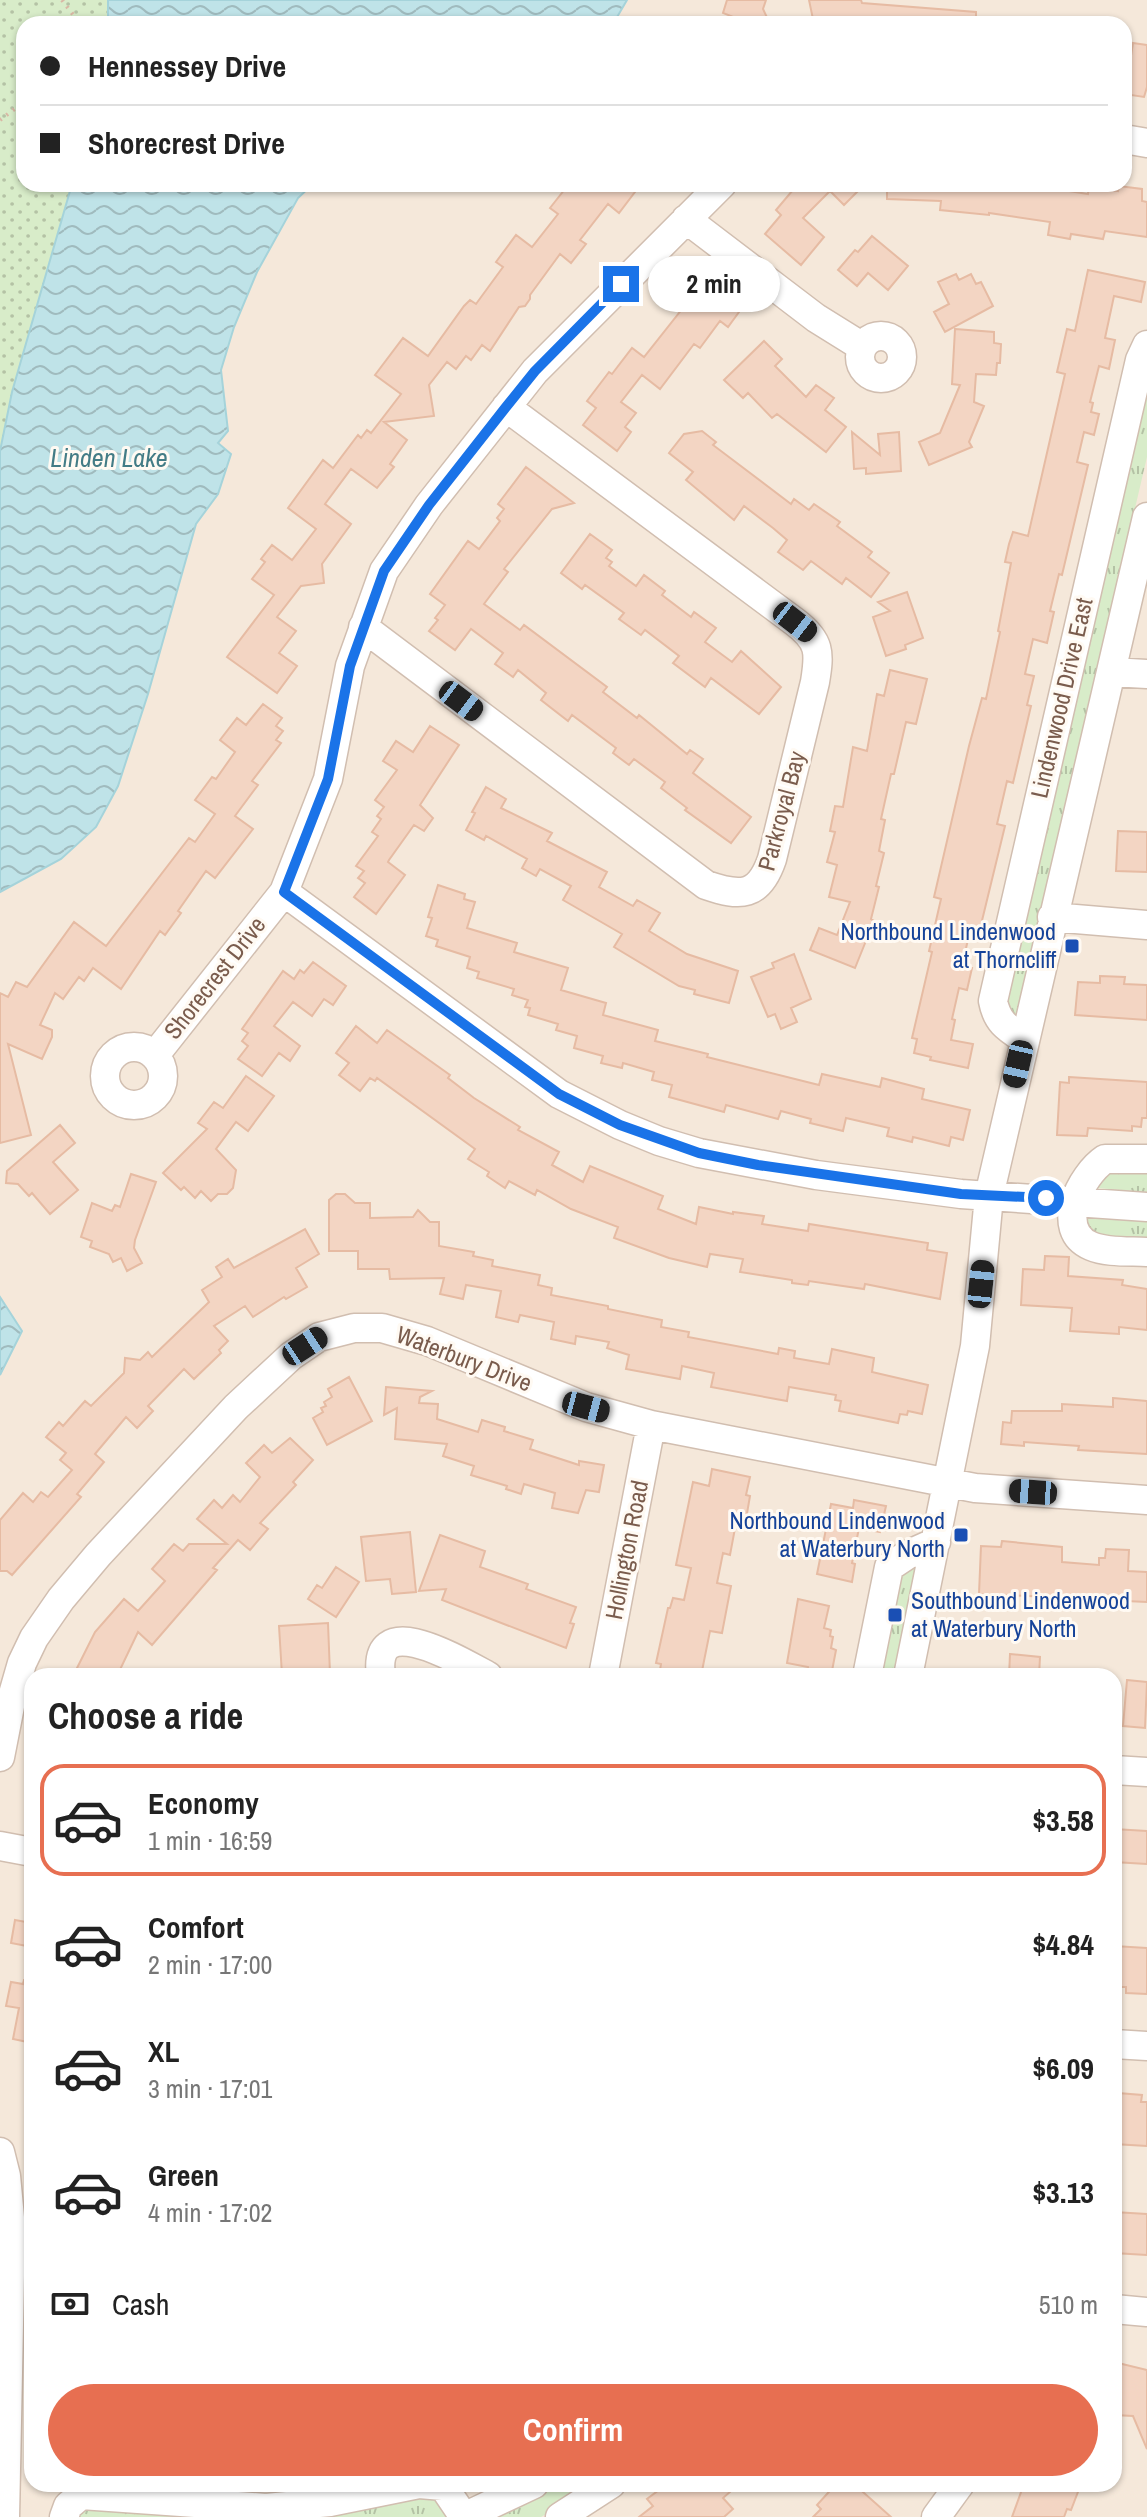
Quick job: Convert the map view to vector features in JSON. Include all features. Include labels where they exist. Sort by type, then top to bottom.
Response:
[{"type":"street","name":"Shorecrest Drive","points":[[155,1055],[284,892],[328,779],[350,666],[384,571],[429,505],[535,371],[714,192]]},
{"type":"street","points":[[686,219],[816,318],[861,346]]},
{"type":"street","name":"Lindenwood Drive East","points":[[1024,1039],[1002,1025],[993,1001],[1140,360],[1147,345]]},
{"type":"street","name":"Parkroyal Bay","points":[[363,627],[706,885],[727,893],[749,891],[765,879],[815,682],[817,645],[808,632],[795,622],[506,407]]},
{"type":"street","name":"Lindenwood Drive East","points":[[910,1668],[975,1346],[989,1196],[1147,517]]},
{"type":"street","points":[[1112,672],[1147,674]]},
{"type":"street","points":[[284,892],[559,1094],[620,1125],[699,1153],[816,1175],[989,1196],[1147,1207]]},
{"type":"street","points":[[1052,917],[1147,925]]},
{"type":"street","points":[[1147,1159],[1105,1159],[1089,1172],[1074,1200],[1074,1228],[1084,1243],[1094,1248],[1147,1252]]},
{"type":"street","name":"Waterbury Drive","points":[[0,1757],[22,1663],[34,1638],[61,1599],[236,1407],[291,1356],[319,1337],[354,1328],[382,1328],[427,1341],[586,1407],[651,1425],[975,1488],[1147,1500]]},
{"type":"street","name":"Hollington Road","points":[[605,1668],[651,1425]]},
{"type":"street","points":[[869,1668],[889,1567],[936,1542]]},
{"type":"street","points":[[380,1668],[385,1649],[396,1641],[409,1641],[474,1668]]},
{"type":"street","points":[[1122,1770],[1147,1772]]},
{"type":"street","points":[[0,1846],[24,1850]]},
{"type":"street","points":[[1122,2044],[1147,2046]]},
{"type":"street","points":[[0,2152],[21,2229],[5,2517]]},
{"type":"street","points":[[1122,2310],[1147,2312]]},
{"type":"street","points":[[64,2517],[68,2506],[81,2495],[266,2508],[330,2502],[379,2492]]},
{"type":"street","points":[[447,2492],[464,2517],[517,2492]]},
{"type":"street","points":[[560,2517],[599,2492]]},
{"type":"street","points":[[936,2517],[954,2492]]},
{"type":"shaded area","points":[[627,0],[1147,0],[1147,2517],[0,2517],[0,1375],[22,1331],[0,1297],[0,892],[61,859],[148,694],[196,524],[218,494],[218,443],[224,398],[221,370],[234,327],[257,272],[298,198],[304,192],[1132,192],[1132,16],[618,16]]},
{"type":"green space","points":[[0,0],[108,0],[108,16],[16,16],[16,192],[70,192],[12,392],[0,451]]},
{"type":"green space","points":[[1147,364],[1147,457],[1015,1021],[1001,1000]]},
{"type":"green space","points":[[1147,1168],[1147,1192],[1096,1188],[1102,1171]]},
{"type":"green space","points":[[1084,1218],[1147,1222],[1147,1245],[1094,1239]]},
{"type":"green space","points":[[936,1542],[910,1668],[869,1668],[889,1567]]},
{"type":"green space","points":[[329,2492],[430,2492],[464,2517],[64,2517],[68,2506],[206,2503]]},
{"type":"green space","points":[[517,2492],[583,2492],[541,2517],[464,2517]]},
{"type":"water","points":[[108,0],[627,0],[618,16],[108,16]]},
{"type":"water","name":"Linden Lake","points":[[70,192],[304,192],[298,198],[257,272],[234,327],[221,370],[228,431],[218,443],[231,454],[218,494],[196,524],[148,694],[118,786],[96,827],[61,859],[0,892],[0,451],[12,392]]},
{"type":"water","points":[[0,1297],[22,1331],[0,1375]]},
{"type":"building","points":[[727,0],[766,0],[763,9],[766,16],[731,16],[723,13]]},
{"type":"building","points":[[809,0],[861,0],[862,3],[976,12],[976,16],[812,16]]},
{"type":"building","points":[[1133,43],[1147,45],[1147,87],[1144,97],[1132,95]]},
{"type":"building","points":[[1142,189],[1142,201],[1147,202],[1147,237],[1105,231],[1103,239],[1071,234],[1070,239],[1048,235],[1050,222],[940,210],[941,201],[887,199],[887,192],[1088,194]]},
{"type":"building","points":[[563,192],[635,192],[619,213],[608,204],[580,240],[586,244],[571,263],[560,254],[490,351],[482,345],[471,360],[466,356],[456,369],[447,362],[429,385],[434,416],[384,422],[407,440],[390,464],[394,467],[377,488],[351,469],[325,504],[351,524],[322,564],[324,583],[301,586],[277,617],[296,631],[279,653],[297,666],[277,693],[227,657],[274,595],[252,579],[265,562],[261,559],[272,545],[292,560],[316,529],[288,508],[323,460],[333,468],[358,435],[361,438],[367,430],[371,433],[401,394],[375,375],[403,338],[428,356],[464,306],[470,300],[476,304],[503,267],[496,262],[516,235],[532,247],[558,214],[550,208]]},
{"type":"building","points":[[791,192],[829,192],[803,218],[824,237],[801,265],[765,234],[781,215],[776,210]]},
{"type":"building","points":[[831,192],[857,192],[844,205]]},
{"type":"building","points":[[872,236],[908,266],[888,290],[868,273],[857,286],[838,270]]},
{"type":"building","points":[[1088,270],[1145,282],[1141,302],[1114,296],[1105,338],[1115,340],[1109,369],[1099,366],[1090,402],[1093,403],[1091,412],[1099,414],[1094,435],[1084,432],[1077,462],[1088,465],[1062,575],[1059,574],[1050,611],[1054,612],[1047,643],[1033,639],[1025,674],[1034,676],[1027,705],[1031,706],[1013,783],[1007,781],[997,824],[1005,826],[978,937],[969,935],[962,966],[972,968],[967,990],[959,988],[952,1019],[955,1020],[951,1040],[973,1044],[968,1068],[930,1060],[931,1057],[914,1053],[917,1039],[912,1038],[941,899],[934,897],[969,746],[982,698],[986,699],[1000,632],[1011,563],[1005,562],[1009,544],[1013,532],[1028,536],[1065,374],[1057,372],[1067,329],[1075,331]]},
{"type":"building","points":[[956,274],[959,280],[971,274],[976,284],[981,282],[993,306],[945,332],[934,312],[949,304],[938,282]]},
{"type":"building","points":[[702,277],[724,293],[720,298],[739,312],[728,327],[720,321],[700,348],[694,344],[660,389],[642,375],[621,402],[636,413],[625,427],[631,432],[617,451],[583,425],[596,408],[587,401],[632,348],[644,357],[690,299],[687,297]]},
{"type":"building","points":[[955,329],[994,332],[994,343],[1001,344],[1000,363],[997,363],[996,375],[976,374],[974,402],[984,406],[969,442],[972,447],[929,465],[919,442],[940,433],[960,385],[952,384]]},
{"type":"building","points":[[764,341],[782,359],[775,366],[806,397],[816,385],[834,398],[825,410],[846,427],[826,452],[777,414],[772,418],[748,393],[743,398],[724,380]]},
{"type":"building","points":[[702,431],[716,442],[713,445],[791,504],[794,499],[809,510],[814,504],[840,522],[837,526],[872,552],[868,557],[889,573],[871,597],[846,578],[842,584],[811,561],[803,570],[778,552],[787,540],[773,528],[744,506],[734,520],[686,480],[693,472],[669,453],[684,434]]},
{"type":"building","points":[[852,432],[880,455],[878,434],[899,432],[901,471],[866,474],[866,468],[854,469]]},
{"type":"building","points":[[526,467],[574,503],[552,509],[504,569],[508,572],[484,604],[520,630],[524,625],[607,687],[603,692],[637,718],[639,715],[687,754],[690,750],[703,759],[693,773],[751,817],[731,843],[685,810],[687,808],[661,788],[665,782],[634,759],[629,765],[613,753],[616,748],[572,715],[568,721],[541,700],[546,693],[518,670],[513,677],[495,664],[503,653],[471,629],[455,650],[429,631],[445,605],[430,594],[468,541],[479,549],[500,521],[497,518],[504,509],[498,504]]},
{"type":"building","points":[[590,534],[612,550],[606,558],[612,562],[609,566],[636,586],[644,575],[665,591],[662,595],[691,617],[694,612],[716,628],[705,642],[732,662],[741,651],[781,687],[759,714],[711,678],[705,687],[673,663],[679,656],[645,630],[641,635],[619,619],[624,613],[585,585],[582,589],[561,573]]},
{"type":"building","points":[[907,592],[923,638],[905,645],[906,649],[886,656],[873,617],[890,611],[878,602]]},
{"type":"building","points":[[890,670],[927,679],[916,724],[906,722],[894,774],[891,774],[881,819],[885,820],[879,851],[884,853],[871,919],[874,921],[855,968],[810,950],[819,928],[837,935],[850,902],[829,897],[837,865],[827,862],[835,832],[830,831],[835,806],[843,807],[853,747],[867,751],[877,694],[884,696]]},
{"type":"building","points":[[263,704],[282,718],[276,726],[283,731],[276,740],[281,743],[252,781],[258,785],[235,816],[253,829],[215,878],[206,871],[178,911],[181,913],[165,935],[160,931],[121,989],[93,968],[84,981],[79,977],[63,999],[55,993],[40,1025],[52,1030],[42,1059],[8,1044],[31,1135],[0,1143],[0,993],[8,997],[16,982],[27,987],[74,922],[106,946],[189,838],[195,842],[215,814],[195,800],[212,777],[216,779],[235,752],[220,740],[237,718],[246,725]]},
{"type":"building","points":[[430,726],[459,745],[420,805],[433,818],[424,831],[414,825],[388,862],[405,875],[376,914],[354,897],[365,883],[358,878],[364,871],[356,866],[378,836],[372,832],[381,819],[377,816],[384,807],[375,800],[397,770],[383,761],[396,741],[413,752]]},
{"type":"building","points":[[486,787],[506,799],[501,808],[552,833],[547,841],[607,872],[599,887],[633,906],[637,900],[660,913],[649,931],[687,954],[738,971],[729,1003],[694,994],[695,990],[679,986],[614,947],[622,934],[563,900],[571,886],[540,869],[536,876],[522,868],[527,859],[486,836],[484,840],[466,830]]},
{"type":"building","points":[[1118,831],[1147,832],[1147,872],[1116,871]]},
{"type":"building","points":[[438,885],[465,894],[464,899],[475,902],[467,928],[517,943],[514,952],[568,968],[561,990],[606,1003],[603,1015],[658,1030],[655,1041],[819,1085],[822,1074],[880,1087],[882,1078],[924,1089],[922,1099],[970,1110],[963,1140],[951,1137],[949,1146],[913,1137],[912,1142],[887,1136],[889,1128],[846,1118],[843,1131],[810,1123],[811,1119],[781,1111],[778,1119],[726,1105],[724,1112],[669,1097],[672,1085],[652,1080],[654,1072],[623,1063],[622,1068],[601,1063],[603,1056],[574,1048],[577,1036],[556,1030],[558,1024],[528,1015],[530,1008],[525,1007],[528,1000],[512,995],[514,989],[477,978],[479,972],[467,968],[470,957],[436,946],[438,940],[426,936],[432,918],[428,917]]},
{"type":"building","points":[[794,954],[811,999],[791,1008],[797,1022],[781,1029],[775,1014],[768,1017],[751,977],[774,968],[772,963]]},
{"type":"building","points":[[313,962],[346,986],[333,1005],[324,999],[312,1016],[293,1002],[274,1026],[300,1046],[290,1061],[279,1053],[262,1076],[238,1059],[248,1046],[242,1041],[248,1033],[242,1029],[283,971],[294,979],[300,970],[304,973]]},
{"type":"building","points":[[1100,976],[1125,977],[1124,984],[1147,985],[1147,1020],[1075,1015],[1078,982],[1100,983]]},
{"type":"building","points":[[356,1026],[377,1043],[387,1030],[450,1075],[448,1078],[474,1098],[520,1127],[518,1130],[559,1152],[552,1165],[583,1182],[590,1166],[663,1196],[658,1209],[696,1224],[699,1207],[764,1216],[762,1224],[808,1231],[809,1224],[928,1243],[927,1250],[947,1253],[940,1299],[865,1284],[864,1289],[809,1281],[808,1285],[792,1283],[792,1280],[740,1272],[743,1259],[710,1254],[707,1267],[669,1258],[614,1238],[618,1227],[571,1209],[537,1190],[535,1195],[509,1181],[505,1188],[487,1176],[489,1172],[468,1159],[475,1149],[377,1078],[375,1081],[370,1078],[360,1091],[339,1075],[349,1063],[336,1053]]},
{"type":"building","points":[[246,1076],[274,1096],[248,1131],[236,1122],[216,1149],[236,1170],[233,1188],[227,1194],[218,1194],[211,1201],[201,1191],[195,1198],[163,1173],[207,1129],[198,1123],[214,1102],[223,1108]]},
{"type":"building","points":[[1069,1077],[1147,1082],[1147,1118],[1142,1118],[1141,1127],[1132,1126],[1132,1131],[1088,1128],[1087,1136],[1057,1135],[1060,1082],[1069,1083]]},
{"type":"building","points":[[60,1125],[75,1143],[53,1162],[78,1190],[50,1214],[32,1193],[29,1196],[18,1184],[6,1183],[7,1171]]},
{"type":"building","points":[[131,1174],[156,1182],[135,1240],[134,1248],[142,1263],[127,1271],[121,1258],[113,1262],[109,1254],[90,1247],[92,1241],[81,1237],[92,1203],[112,1211],[115,1205],[120,1207]]},
{"type":"building","points":[[336,1194],[345,1194],[355,1203],[370,1203],[370,1218],[413,1217],[418,1210],[430,1222],[439,1222],[439,1246],[474,1252],[473,1256],[493,1260],[492,1266],[540,1275],[538,1285],[552,1288],[551,1295],[662,1320],[661,1327],[689,1332],[688,1337],[778,1354],[779,1348],[795,1351],[794,1358],[829,1364],[832,1349],[874,1358],[872,1372],[928,1385],[922,1414],[908,1411],[907,1415],[900,1414],[898,1423],[839,1411],[841,1401],[835,1400],[836,1395],[789,1387],[787,1401],[711,1387],[714,1373],[682,1366],[680,1379],[626,1369],[629,1355],[607,1348],[609,1342],[576,1336],[575,1344],[551,1339],[554,1322],[520,1315],[518,1322],[496,1317],[501,1291],[466,1285],[463,1299],[440,1294],[444,1278],[390,1279],[389,1269],[358,1269],[358,1251],[329,1251],[329,1200]]},
{"type":"building","points":[[305,1229],[319,1254],[296,1268],[307,1287],[286,1299],[284,1297],[253,1317],[245,1306],[214,1326],[228,1341],[219,1350],[221,1353],[194,1379],[184,1369],[148,1406],[153,1411],[137,1428],[126,1417],[95,1454],[104,1462],[77,1494],[81,1497],[12,1575],[0,1571],[0,1520],[23,1493],[33,1502],[41,1492],[48,1497],[72,1470],[60,1460],[66,1453],[46,1437],[59,1422],[63,1426],[85,1401],[91,1406],[124,1373],[125,1358],[140,1360],[148,1352],[152,1357],[209,1302],[202,1290],[222,1277],[216,1267],[228,1259],[234,1268]]},
{"type":"building","points":[[1045,1256],[1069,1257],[1068,1276],[1123,1280],[1122,1285],[1147,1289],[1147,1330],[1119,1327],[1119,1334],[1070,1331],[1072,1308],[1021,1305],[1023,1269],[1044,1270]]},
{"type":"building","points":[[349,1377],[372,1421],[327,1445],[313,1418],[323,1412],[324,1402],[332,1397],[328,1389]]},
{"type":"building","points":[[386,1387],[432,1391],[420,1397],[419,1403],[438,1404],[437,1419],[478,1432],[482,1420],[533,1440],[530,1449],[579,1465],[579,1461],[604,1465],[599,1492],[586,1490],[578,1513],[552,1508],[555,1493],[524,1484],[521,1494],[506,1489],[507,1486],[471,1475],[474,1466],[443,1456],[447,1444],[395,1439],[397,1408],[384,1415]]},
{"type":"building","points":[[1113,1398],[1147,1401],[1147,1454],[1078,1450],[1079,1446],[1024,1442],[1024,1446],[1001,1444],[1003,1422],[1011,1423],[1012,1411],[1062,1411],[1062,1404],[1113,1407]]},
{"type":"building","points":[[290,1438],[313,1460],[293,1482],[296,1485],[260,1523],[268,1529],[250,1550],[238,1540],[213,1568],[217,1570],[152,1645],[138,1632],[121,1668],[77,1668],[95,1632],[124,1599],[138,1611],[165,1581],[152,1569],[174,1544],[183,1551],[189,1544],[227,1544],[197,1519],[214,1500],[222,1508],[233,1495],[240,1502],[260,1477],[246,1463],[264,1445],[272,1453]]},
{"type":"building","points":[[712,1469],[750,1477],[745,1525],[736,1523],[730,1555],[723,1553],[717,1583],[731,1586],[722,1633],[710,1631],[703,1668],[660,1668],[661,1664],[656,1663],[668,1608],[673,1598],[684,1600],[691,1568],[676,1565],[693,1482],[709,1486]]},
{"type":"building","points":[[854,1500],[886,1506],[880,1532],[859,1528],[852,1563],[855,1564],[852,1582],[817,1574],[831,1504],[853,1508]]},
{"type":"building","points":[[410,1532],[416,1592],[392,1594],[390,1579],[366,1581],[361,1537]]},
{"type":"building","points":[[440,1535],[485,1551],[480,1567],[528,1584],[526,1589],[576,1607],[566,1648],[442,1600],[446,1589],[419,1591]]},
{"type":"building","points":[[1002,1541],[1062,1547],[1062,1562],[1099,1565],[1099,1558],[1105,1558],[1106,1549],[1129,1550],[1128,1571],[1147,1572],[1147,1602],[1126,1601],[1125,1607],[1097,1605],[1098,1599],[979,1594],[981,1546],[1001,1547]]},
{"type":"building","points":[[336,1567],[359,1582],[336,1617],[308,1599],[317,1585],[322,1588]]},
{"type":"building","points":[[798,1599],[829,1606],[824,1628],[831,1630],[831,1648],[836,1650],[833,1668],[808,1668],[787,1663]]},
{"type":"building","points":[[328,1623],[330,1668],[282,1668],[279,1626]]},
{"type":"building","points":[[1010,1654],[1040,1657],[1039,1668],[1009,1668]]},
{"type":"building","points":[[1127,1680],[1147,1682],[1145,1728],[1123,1726]]},
{"type":"building","points":[[1122,1829],[1147,1831],[1147,1864],[1122,1862]]},
{"type":"building","points":[[15,1920],[24,1922],[24,1945],[11,1943]]},
{"type":"building","points":[[1122,1946],[1147,1948],[1147,1994],[1126,1993],[1126,1987],[1122,1987]]},
{"type":"building","points":[[24,1980],[24,2041],[13,2039],[19,2008],[6,2006],[11,1982],[23,1984]]},
{"type":"building","points":[[1122,2093],[1142,2095],[1141,2102],[1147,2102],[1147,2146],[1122,2144]]},
{"type":"building","points":[[1122,2212],[1147,2214],[1147,2255],[1122,2253]]},
{"type":"building","points":[[1122,2364],[1147,2370],[1147,2449],[1133,2416],[1122,2415]]},
{"type":"building","points":[[656,2492],[730,2492],[723,2498],[733,2509],[724,2517],[639,2517],[653,2506],[647,2499]]},
{"type":"building","points":[[829,2492],[863,2492],[891,2517],[813,2517],[821,2509],[817,2505]]},
{"type":"building","points":[[1021,2492],[1078,2492],[1071,2510],[1067,2509],[1064,2517],[1012,2517]]},
{"type":"place","name":"Northbound Lindenwood at Thorncliff","points":[[1072,946]]},
{"type":"place","name":"Northbound Lindenwood at Waterbury North","points":[[961,1535]]},
{"type":"place","name":"Southbound Lindenwood at Waterbury North","points":[[895,1615]]},
{"type":"route","points":[[621,284],[535,371],[429,505],[384,571],[350,666],[328,779],[284,892],[559,1094],[659,1141],[699,1153],[816,1175],[961,1194],[1046,1198]]}]
